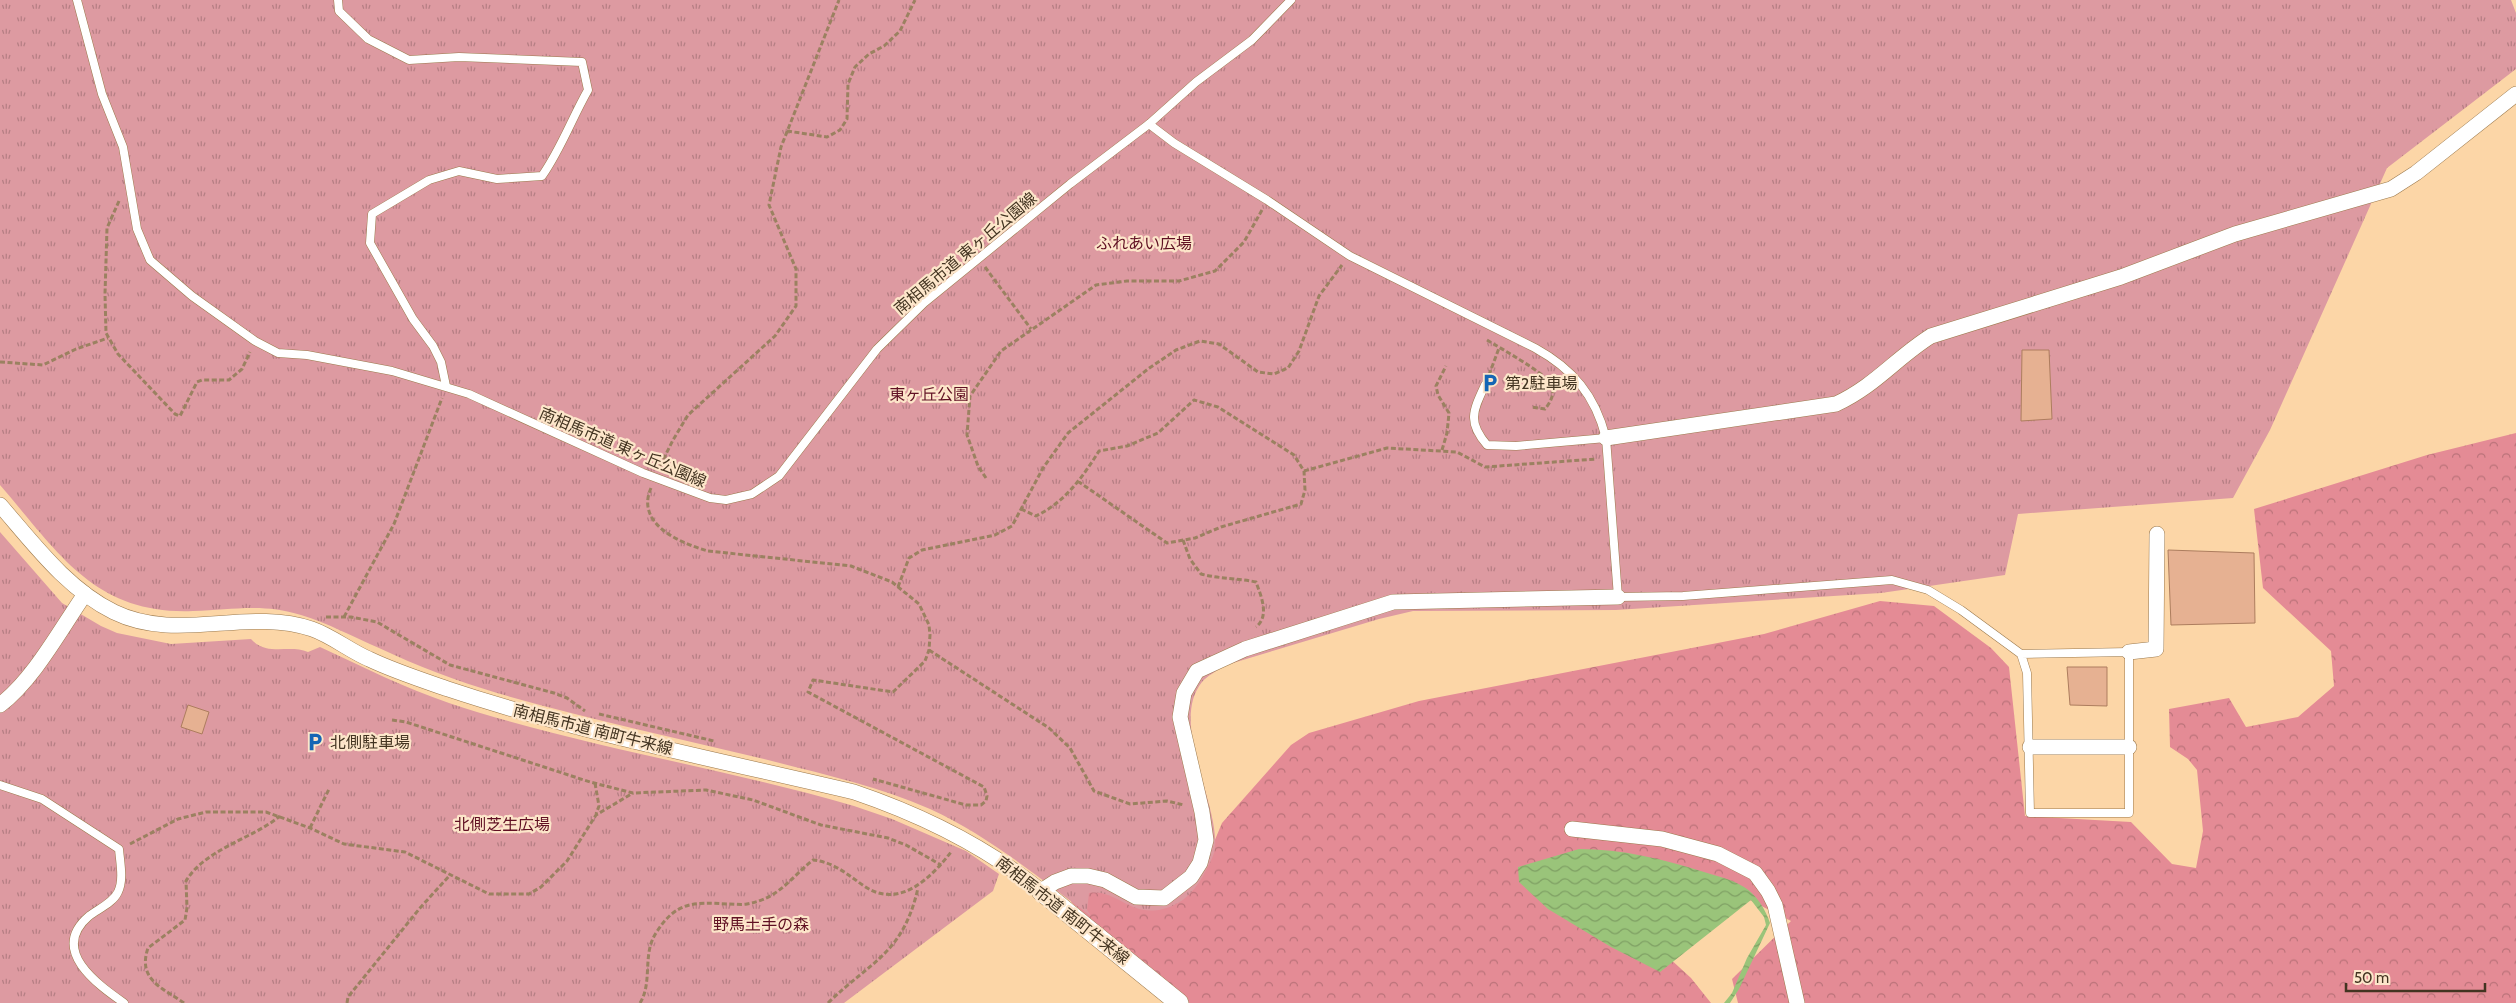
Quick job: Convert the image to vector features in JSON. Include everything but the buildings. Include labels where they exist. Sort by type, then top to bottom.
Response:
[{"type":"street","points":[[1606,438],[1836,404],[1855,395],[1884,375],[1919,344],[1931,336],[2120,277],[2235,234],[2391,189],[2416,173],[2516,94]]},
{"type":"street","name":"南相馬市道 南町牛来線","points":[[0,505],[63,576],[85,594],[115,613],[148,624],[199,626],[252,621],[286,623],[315,631],[370,660],[454,691],[543,719],[854,792],[910,813],[960,837],[1007,864],[1078,919],[1179,1003]]},
{"type":"street","points":[[2129,652],[2156,649],[2157,534]]},
{"type":"street","points":[[0,705],[9,698],[34,668],[85,594]]},
{"type":"street","points":[[1041,891],[1055,882],[1071,876],[1088,876],[1105,880],[1136,897],[1164,898],[1192,877],[1200,863],[1206,840],[1200,803],[1180,717],[1184,693],[1197,671],[1250,647],[1394,602],[1618,597]]},
{"type":"street","points":[[2030,747],[2129,747]]},
{"type":"street","points":[[1572,829],[1662,839],[1718,854],[1755,872],[1775,905],[1797,1003]]},
{"type":"lane","name":"南相馬市道 東ヶ丘公園線","points":[[78,0],[102,94],[123,147],[138,229],[150,260],[192,296],[255,341],[278,353],[341,361],[446,386],[701,495],[718,499],[742,498],[761,489],[779,476],[847,386],[894,330],[924,303],[1070,184],[1149,124],[1196,82],[1252,40],[1291,0]]},
{"type":"lane","points":[[338,0],[339,11],[368,39],[409,60],[459,58],[582,62],[588,90],[572,118],[559,152],[542,176],[497,179],[458,171],[429,180],[372,214],[370,243],[413,320],[433,346],[441,362],[446,386]]},
{"type":"lane","points":[[1149,124],[1174,143],[1267,200],[1350,256],[1556,360],[1574,375],[1594,404],[1602,421],[1606,438],[1618,597],[1683,596],[1892,580],[1928,590],[1960,610],[2021,654],[2027,672],[2030,813],[2129,813],[2129,652],[2021,654]]},
{"type":"lane","points":[[1485,385],[1473,414],[1473,421],[1480,436],[1487,445],[1516,446],[1606,438]]},
{"type":"lane","points":[[0,785],[42,799],[119,849],[120,885],[118,893],[110,902],[82,922],[76,932],[74,942],[76,954],[88,975],[124,1003]]},
{"type":"path","points":[[838,0],[781,147],[769,205],[796,269],[796,306],[776,336],[688,415],[672,440],[656,476],[647,500],[647,511],[652,521],[663,530],[696,548],[851,566],[892,582],[919,604],[929,625],[929,650],[925,662],[893,692],[813,680],[808,692],[984,787],[987,796],[986,801],[981,805],[966,805],[864,777]]},
{"type":"path","points":[[787,131],[828,137],[840,130],[847,118],[848,84],[855,67],[869,54],[884,46],[900,31],[915,0]]},
{"type":"path","points":[[130,191],[115,206],[107,228],[105,294],[108,338],[129,366],[174,414],[180,416],[198,382],[202,380],[229,380],[235,376],[247,360],[255,341]]},
{"type":"path","points":[[986,478],[978,466],[968,435],[970,396],[1001,351],[1096,285],[1127,280],[1178,281],[1215,271],[1244,242],[1267,200]]},
{"type":"path","points":[[898,587],[909,558],[922,550],[995,535],[1012,526],[1043,468],[1068,433],[1148,368],[1176,350],[1200,341],[1218,344],[1258,372],[1274,374],[1288,368],[1299,351],[1319,296],[1350,256]]},
{"type":"path","points":[[977,260],[990,271],[1031,329]]},
{"type":"path","points":[[1473,318],[1472,331],[1537,372],[1551,384],[1553,393],[1548,405],[1544,409],[1531,407]]},
{"type":"path","points":[[1494,362],[1507,334]]},
{"type":"path","points":[[0,362],[42,365],[76,349],[108,338]]},
{"type":"path","points":[[1442,450],[1447,433],[1449,413],[1438,395],[1436,386],[1446,366]]},
{"type":"path","points":[[344,617],[394,524],[446,386]]},
{"type":"path","points":[[1021,509],[1036,516],[1052,508],[1078,482],[1098,451],[1127,446],[1158,433],[1194,400],[1218,407],[1294,455],[1304,471],[1305,490],[1301,504],[1183,540],[1167,543],[1078,482]]},
{"type":"path","points":[[1304,471],[1387,448],[1457,452],[1485,467],[1609,458]]},
{"type":"path","points":[[1183,540],[1190,559],[1201,574],[1222,580],[1256,582],[1265,607],[1260,624],[1249,633],[1250,647]]},
{"type":"path","points":[[315,631],[326,616],[377,622],[437,659],[463,670],[547,690],[567,698],[584,710],[717,742]]},
{"type":"path","points":[[929,650],[1050,728],[1070,748],[1094,791],[1130,804],[1167,801],[1186,805],[1200,803]]},
{"type":"path","points":[[392,720],[406,722],[595,783],[633,793],[706,790],[736,796],[821,825],[888,838],[906,845],[941,865]]},
{"type":"path","points":[[119,849],[178,819],[206,812],[266,812],[310,828],[344,844],[358,848],[380,848],[405,852],[489,894],[529,894],[542,887],[567,862],[596,815],[599,806],[595,783]]},
{"type":"path","points":[[310,828],[329,789]]},
{"type":"path","points":[[596,815],[633,793]]},
{"type":"path","points":[[184,1003],[156,984],[148,976],[146,958],[148,948],[185,920],[188,908],[186,881],[197,867],[267,827],[280,816]]},
{"type":"path","points":[[640,1003],[645,992],[652,939],[675,910],[687,904],[747,904],[762,899],[787,886],[813,860],[824,861],[864,887],[884,895],[902,893],[918,888],[941,865],[960,837]]},
{"type":"path","points":[[347,1003],[348,997],[374,962],[450,875]]},
{"type":"path","points":[[828,1003],[892,948],[913,907],[918,888]]},
{"type":"green space","name":"東ヶ丘公園","points":[[0,0],[2511,0],[2516,13],[2516,69],[2387,168],[2270,430],[2233,498],[2018,514],[2005,575],[1881,593],[1616,610],[1413,611],[1379,619],[1223,666],[1202,682],[1193,699],[1191,719],[1193,740],[1210,808],[1215,848],[1201,880],[1183,900],[1160,910],[1137,908],[1109,895],[1089,893],[1087,910],[1091,916],[1013,858],[973,832],[930,809],[890,794],[809,770],[599,720],[497,693],[422,667],[331,626],[287,611],[260,608],[193,611],[159,609],[129,602],[104,591],[81,575],[41,534],[0,485]]},
{"type":"green space","points":[[2516,433],[2516,1003],[1738,1003],[1732,979],[1791,921],[1732,891],[1656,946],[1691,978],[1711,1003],[1186,1003],[1071,902],[1080,885],[1204,866],[1222,823],[1291,745],[1309,733],[1419,701],[1764,634],[1880,601],[1934,606],[1991,648],[2009,667],[2025,816],[2131,822],[2172,864],[2196,868],[2203,831],[2197,770],[2188,759],[2170,747],[2169,709],[2229,698],[2246,727],[2298,717],[2334,686],[2331,651],[2263,588],[2254,509],[2427,455]]},
{"type":"green space","points":[[0,532],[62,603],[101,626],[117,633],[171,644],[251,639],[264,648],[271,649],[293,649],[308,652],[320,647],[416,691],[499,718],[601,745],[804,792],[854,806],[892,819],[966,851],[999,874],[993,891],[844,1003],[0,1003]]},
{"type":"water","points":[[1579,849],[1627,853],[1673,863],[1729,880],[1744,887],[1753,894],[1766,913],[1770,923],[1739,989],[1730,1003],[1724,1003],[1732,993],[1747,958],[1766,925],[1764,917],[1751,900],[1660,972],[1611,947],[1548,909],[1519,882],[1518,867]]},
{"type":"place","name":"第2駐車場","points":[[1490,383]]},
{"type":"place","name":"北側駐車場","points":[[315,742]]},
{"type":"park label","name":"ふれあい広場","points":[[1144,243]]},
{"type":"park label","name":"北側芝生広場","points":[[502,824]]},
{"type":"park label","name":"野馬土手の森","points":[[761,924]]}]
